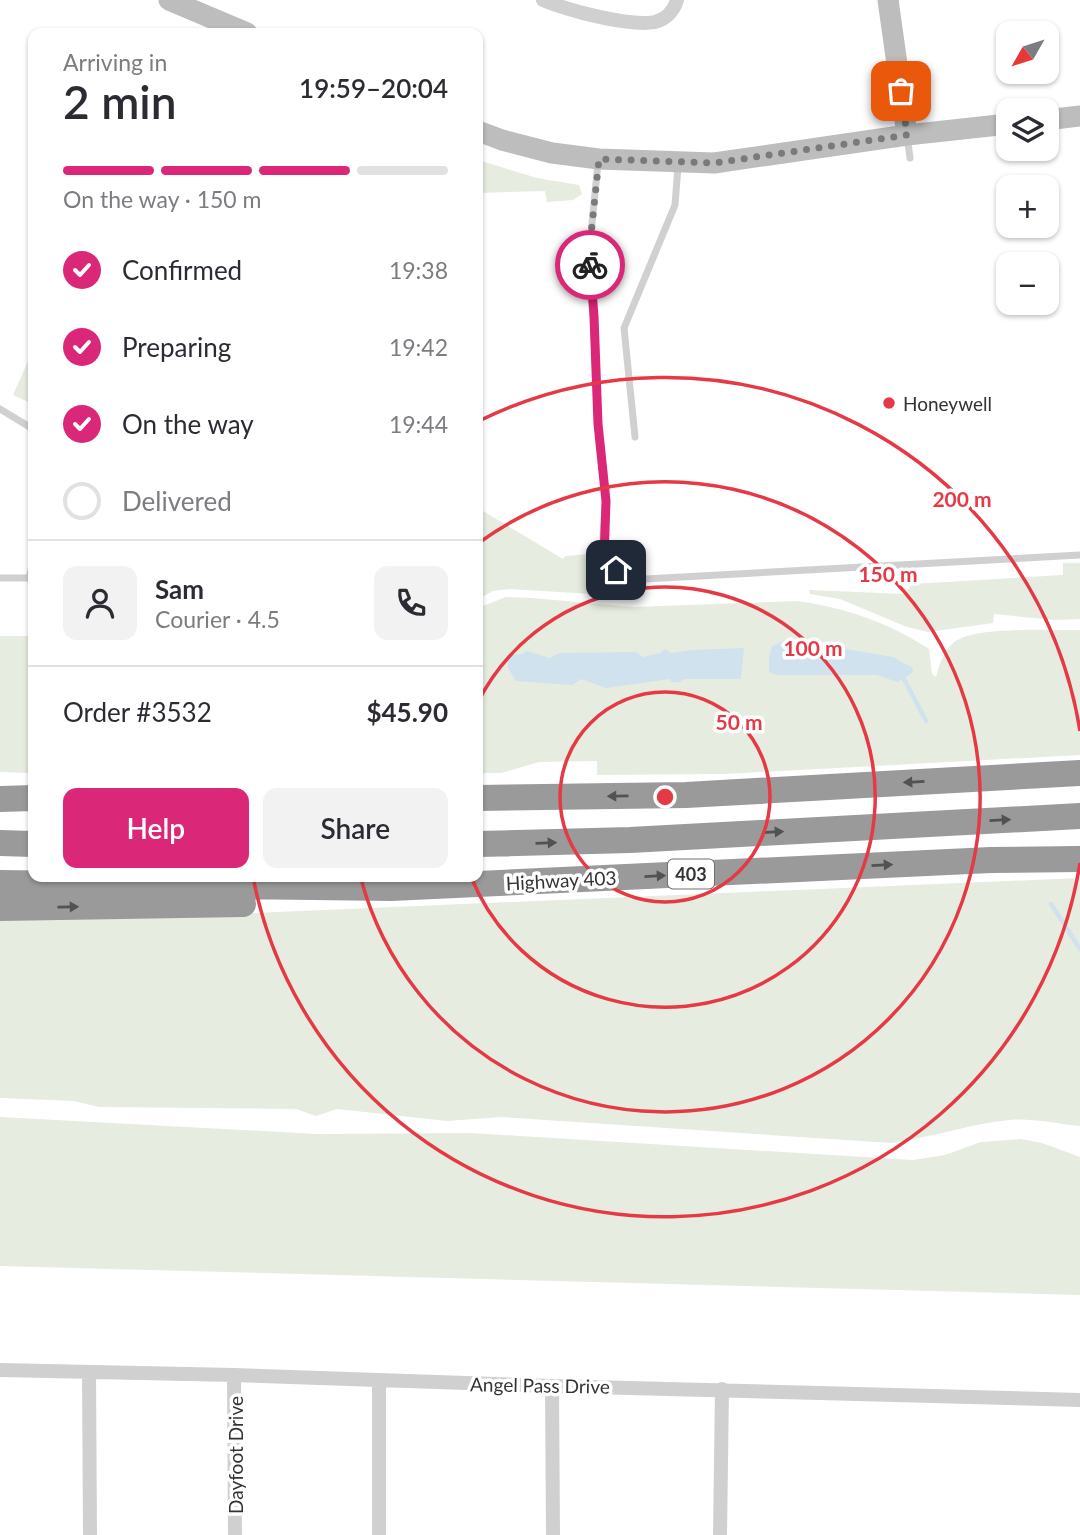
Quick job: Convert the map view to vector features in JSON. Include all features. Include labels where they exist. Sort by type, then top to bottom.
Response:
[{"type":"highway","points":[[483,798],[686,795],[1080,773]]},
{"type":"highway","points":[[0,799],[28,798]]},
{"type":"highway","points":[[483,844],[630,840],[1080,816]]},
{"type":"highway","points":[[0,843],[28,844]]},
{"type":"highway","name":"Highway 403","points":[[0,883],[391,888],[991,860],[1080,859]]},
{"type":"highway","points":[[0,908],[302,903],[391,888]]},
{"type":"street","points":[[169,0],[235,28]]},
{"type":"street","points":[[542,0],[599,17],[654,22],[669,14],[677,0]]},
{"type":"street","points":[[888,0],[907,135]]},
{"type":"street","points":[[1059,118],[1080,116]]},
{"type":"street","points":[[483,133],[552,153],[599,159],[714,163],[907,135],[996,125]]},
{"type":"street","name":"Angel Pass Drive","points":[[0,1370],[1080,1400]]},
{"type":"street","points":[[89,1373],[90,1535]]},
{"type":"street","name":"Dayfoot Drive","points":[[234,1375],[235,1535]]},
{"type":"street","points":[[379,1381],[379,1535]]},
{"type":"street","points":[[552,1386],[553,1535]]},
{"type":"street","points":[[720,1535],[722,1389]]},
{"type":"lane","points":[[907,135],[910,158]]},
{"type":"lane","points":[[599,159],[590,244],[598,424],[606,501],[604,561],[628,580],[1080,555]]},
{"type":"lane","points":[[635,437],[624,328],[675,205],[678,161]]},
{"type":"lane","points":[[0,409],[28,426]]},
{"type":"lane","points":[[0,578],[28,579]]},
{"type":"shaded area","points":[[483,162],[537,178],[579,185],[582,194],[573,200],[547,202],[545,191],[483,193]]},
{"type":"shaded area","points":[[28,361],[28,402],[13,395]]},
{"type":"shaded area","points":[[483,511],[563,559],[565,556],[590,554],[593,577],[608,595],[509,589],[493,591],[483,596]]},
{"type":"shaded area","points":[[1063,563],[1080,563],[1080,619],[1055,620],[994,614],[993,623],[928,632],[907,627],[840,599],[810,594],[809,590],[905,594],[912,584],[1063,575]]},
{"type":"shaded area","points":[[506,597],[634,607],[797,601],[849,612],[898,631],[929,649],[932,674],[936,677],[946,652],[962,638],[994,631],[1080,630],[1080,755],[724,774],[597,775],[597,761],[539,762],[501,773],[483,773],[483,606]]},
{"type":"shaded area","points":[[0,636],[28,636],[28,773],[0,772]]},
{"type":"shaded area","points":[[1080,878],[1080,1126],[1036,1120],[1009,1120],[891,1143],[501,1117],[447,1121],[337,1109],[316,1116],[296,1109],[99,1107],[74,1101],[0,1098],[0,919],[133,918]]},
{"type":"shaded area","points":[[0,1117],[317,1134],[471,1133],[913,1160],[945,1155],[981,1142],[1021,1139],[1042,1143],[1080,1157],[1080,1295],[0,1266]]},
{"type":"water","points":[[786,639],[893,657],[913,668],[912,673],[897,682],[877,675],[777,675],[769,672],[772,646]]},
{"type":"water","points":[[744,648],[741,679],[684,679],[671,682],[670,679],[606,688],[581,679],[572,685],[516,681],[509,670],[507,655],[527,651],[550,658],[559,653],[636,652],[643,657],[665,649],[671,653]]},
{"type":"waterway","points":[[902,675],[926,721]]},
{"type":"waterway","points":[[1051,904],[1080,949]]},
{"type":"way so far","points":[[590,265],[599,159],[714,163],[907,135],[901,91]]},
{"type":"place","name":"Honeywell","points":[[889,403]]},
{"type":"route","points":[[590,265],[598,424],[606,501],[604,561],[616,570]]}]
